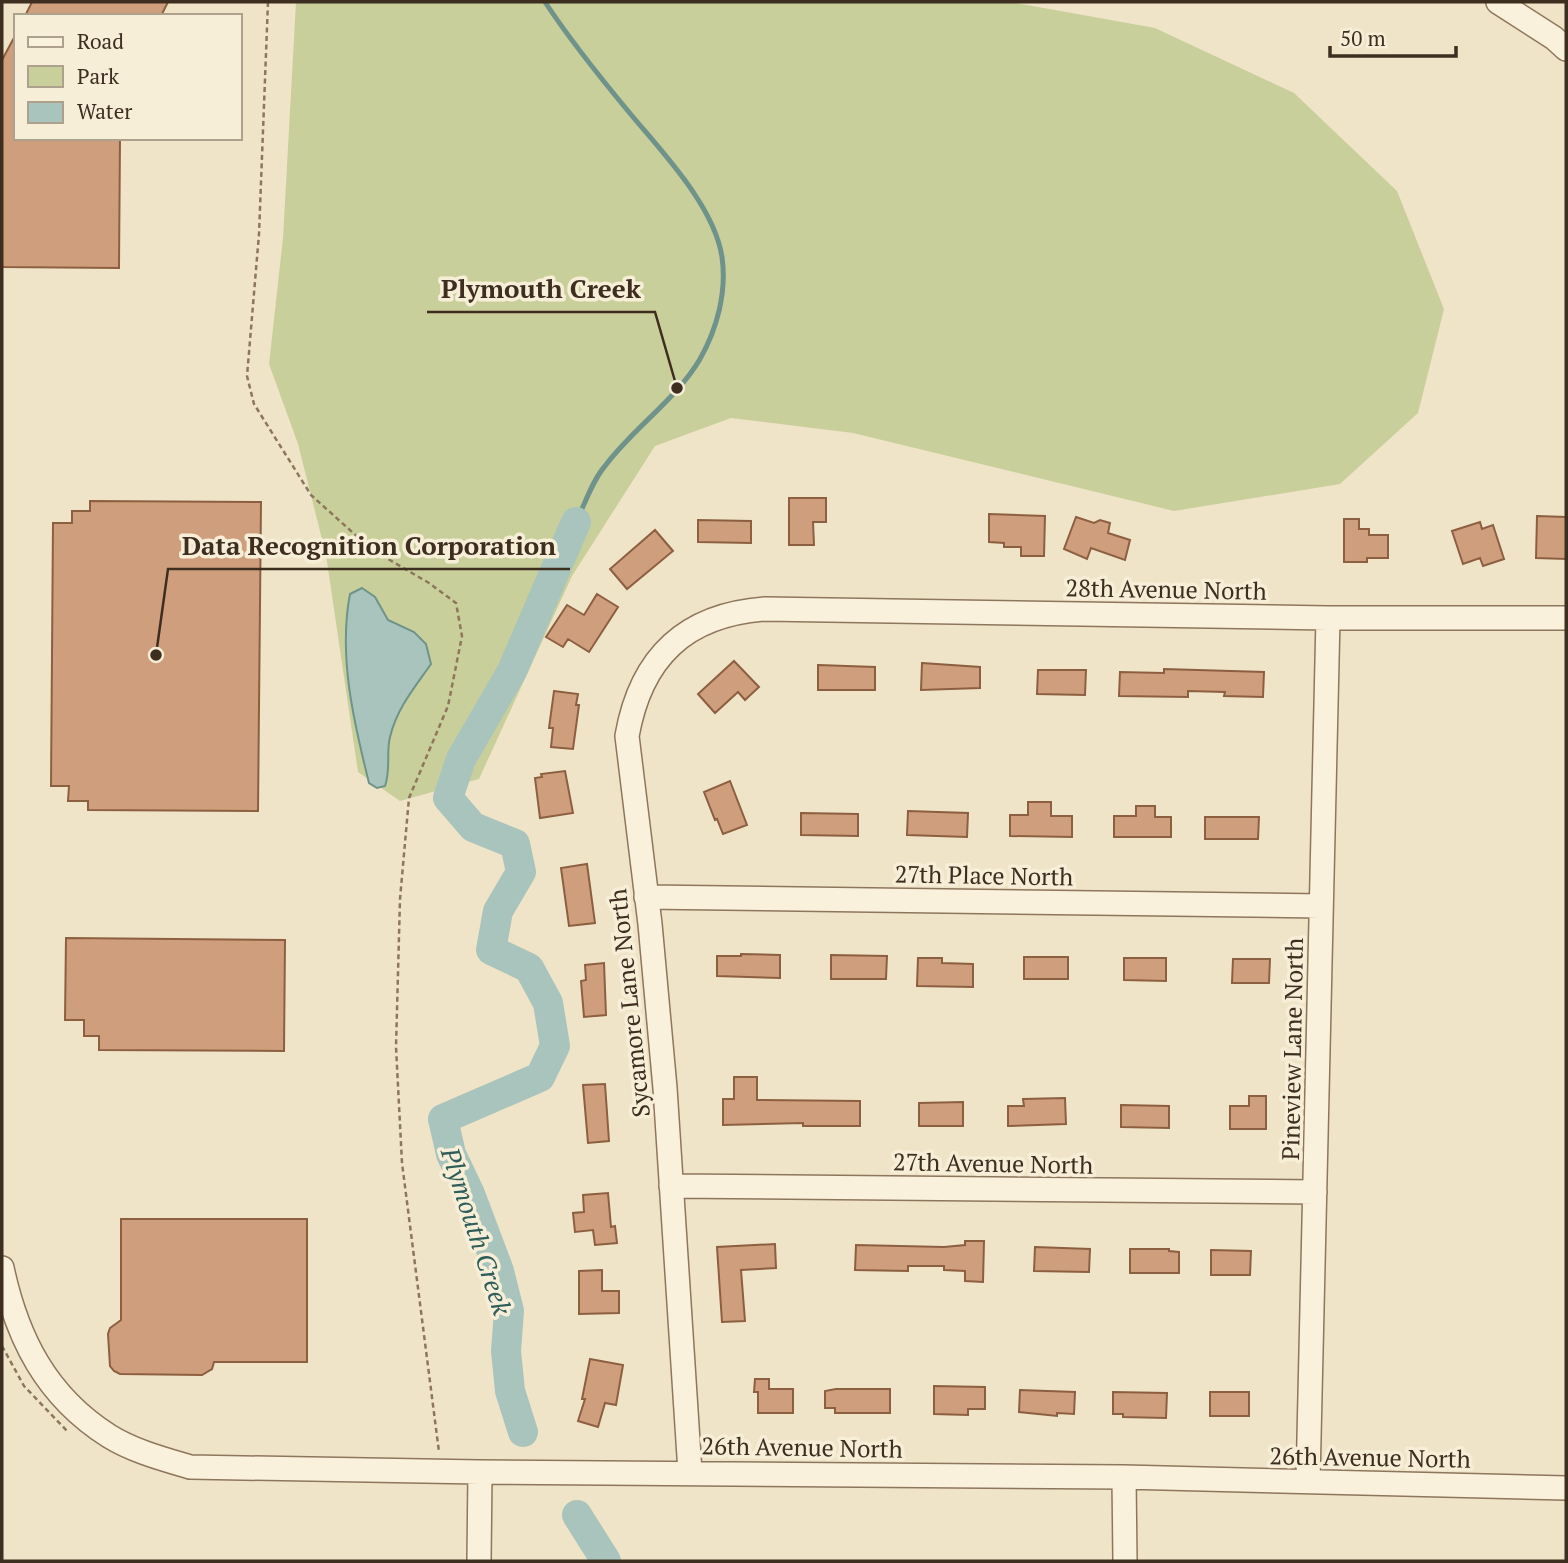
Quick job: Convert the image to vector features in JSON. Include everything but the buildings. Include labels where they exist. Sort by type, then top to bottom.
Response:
[{"type":"street","points":[[1498,2],[1554,38],[1566,49]]},
{"type":"street","name":"28th Avenue North","points":[[765,609],[1328,618],[1566,618]]},
{"type":"street","name":"Sycamore Lane North","points":[[690,1472],[665,1088],[627,736],[631,710],[640,686],[654,664],[671,645],[692,629],[727,614],[765,609]]},
{"type":"street","name":"Pineview Lane North","points":[[1308,1481],[1328,618]]},
{"type":"street","name":"27th Place North","points":[[646,897],[1321,905]]},
{"type":"street","name":"27th Avenue North","points":[[671,1186],[1315,1192]]},
{"type":"street","name":"26th Avenue North","points":[[2,1268],[10,1304],[25,1343],[48,1380],[75,1411],[110,1437],[149,1454],[190,1467],[1124,1478],[1566,1488]]},
{"type":"street","points":[[479,1561],[480,1472]]},
{"type":"street","points":[[1124,1478],[1125,1561]]},
{"type":"path","points":[[268,2],[259,234],[247,376],[254,404],[311,495],[371,550],[429,583],[456,603],[462,636],[448,706],[409,798],[400,899],[396,1046],[402,1163],[441,1471]]},
{"type":"green space","points":[[296,2],[1011,2],[1155,28],[1294,93],[1397,191],[1444,309],[1418,413],[1340,484],[1174,511],[853,433],[731,418],[655,446],[572,576],[479,779],[400,801],[358,772],[326,555],[298,444],[269,364],[283,238]]},
{"type":"water","points":[[362,588],[375,597],[388,620],[414,632],[426,644],[431,664],[407,698],[393,726],[385,786],[377,788],[369,783],[363,760],[347,665],[350,594]]},
{"type":"waterway","name":"Plymouth Creek","points":[[545,2],[585,58],[697,198],[717,237],[723,270],[719,310],[700,359],[679,388],[628,439],[600,472],[576,522]]},
{"type":"waterway","name":"Plymouth Creek","points":[[523,1432],[510,1391],[506,1351],[509,1311],[499,1271],[470,1194],[451,1154],[443,1119],[540,1077],[555,1046],[548,1003],[529,968],[491,950],[498,911],[521,872],[515,844],[473,827],[448,798],[461,759],[512,671],[576,522]]},
{"type":"waterway","name":"Plymouth Creek","points":[[577,1515],[606,1561]]},
{"type":"place","name":"Plymouth Creek","points":[[677,388]]},
{"type":"place","name":"Data Recognition Corporation","points":[[156,655]]}]
